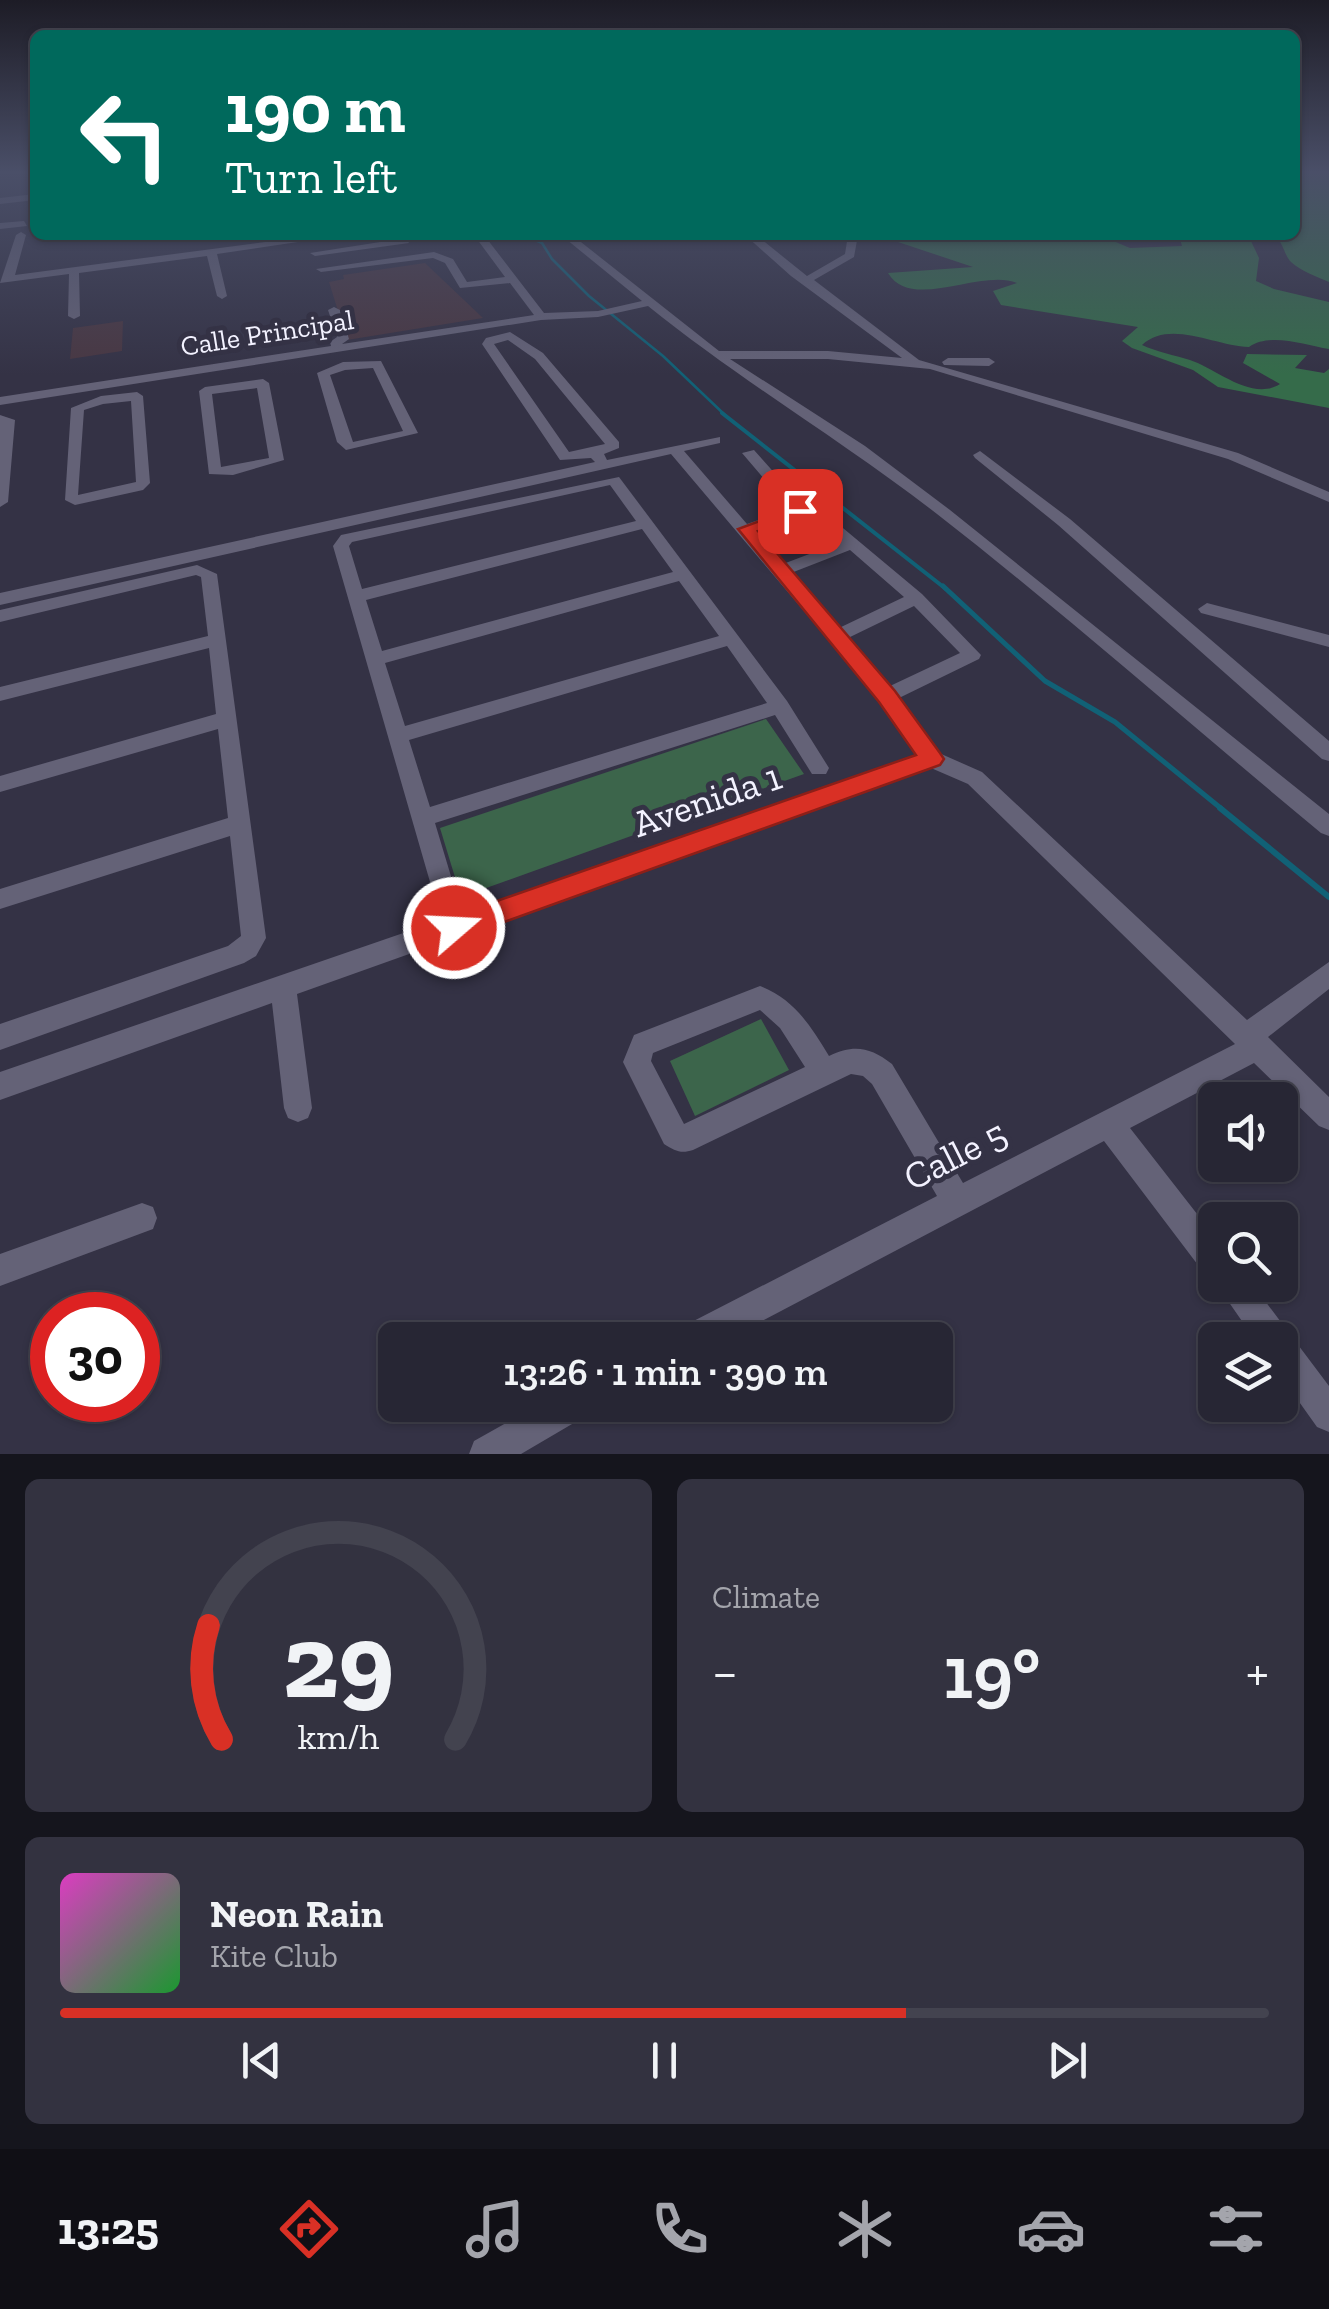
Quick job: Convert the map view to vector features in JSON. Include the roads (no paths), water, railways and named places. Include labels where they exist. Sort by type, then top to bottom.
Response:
[{"type":"street","points":[[18,240],[4,280],[289,240]]},
{"type":"street","points":[[201,240],[222,296]]},
{"type":"street","points":[[309,240],[323,273],[438,252]]},
{"type":"street","points":[[315,253],[390,240]]},
{"type":"street","points":[[407,240],[438,252],[464,286],[514,279]]},
{"type":"street","points":[[483,240],[541,316]]},
{"type":"street","points":[[572,240],[716,356],[762,388],[791,402],[945,512],[1329,826]]},
{"type":"street","points":[[756,240],[794,274],[808,280],[915,362]]},
{"type":"street","points":[[808,280],[850,255],[852,240]]},
{"type":"street","points":[[74,271],[74,316]]},
{"type":"street","name":"Calle Principal","points":[[100,393],[336,345],[492,331],[541,316],[598,314],[648,303]]},
{"type":"street","points":[[0,399],[336,345],[343,339],[334,310]]},
{"type":"street","points":[[492,331],[516,339],[539,356],[580,402],[614,445],[600,459],[565,457],[488,344],[492,331]]},
{"type":"street","points":[[336,345],[350,364]]},
{"type":"street","points":[[350,364],[352,345]]},
{"type":"street","points":[[882,358],[893,346]]},
{"type":"street","points":[[716,356],[882,358],[931,365],[1233,456],[1329,496]]},
{"type":"street","points":[[931,365],[988,362]]},
{"type":"street","points":[[230,364],[233,385]]},
{"type":"street","points":[[350,364],[377,364],[411,433],[408,436],[346,446],[323,373],[350,364]]},
{"type":"street","points":[[263,383],[277,460],[218,473],[214,471],[206,391],[233,385],[263,383]]},
{"type":"street","points":[[100,393],[78,408],[70,497],[75,500],[138,487],[144,482],[136,396],[117,390]]},
{"type":"street","points":[[0,399],[100,393]]},
{"type":"street","points":[[0,419],[8,420],[0,502]]},
{"type":"street","points":[[0,599],[600,459],[714,440]]},
{"type":"street","points":[[674,449],[747,529],[887,696],[932,759],[975,778],[1329,1116]]},
{"type":"street","points":[[749,453],[800,511]]},
{"type":"street","points":[[980,455],[1231,664],[1329,752]]},
{"type":"street","points":[[454,928],[341,546],[347,538],[608,480],[620,484],[820,768]]},
{"type":"street","points":[[747,529],[800,511],[814,511],[916,598],[972,654],[887,696]]},
{"type":"street","points":[[358,596],[648,523]]},
{"type":"street","points":[[782,570],[852,544]]},
{"type":"street","points":[[0,616],[206,571],[254,925],[254,938],[247,948],[0,1037]]},
{"type":"street","points":[[377,659],[684,574]]},
{"type":"street","points":[[837,636],[916,598]]},
{"type":"street","points":[[1207,609],[1329,641]]},
{"type":"street","points":[[399,735],[731,638]]},
{"type":"street","points":[[0,694],[217,640]]},
{"type":"street","points":[[423,818],[780,706]]},
{"type":"street","points":[[0,784],[226,719]]},
{"type":"street","name":"Avenida 1","points":[[0,1086],[932,759]]},
{"type":"street","points":[[0,899],[242,823]]},
{"type":"street","name":"Calle 5","points":[[727,1322],[1110,1125],[1252,1041],[1329,974]]},
{"type":"street","points":[[282,988],[298,1108]]},
{"type":"street","points":[[824,1072],[783,1011],[772,1001],[760,998],[643,1044],[637,1062],[674,1134],[682,1139],[850,1060],[869,1063],[882,1074],[957,1202]]},
{"type":"street","points":[[1110,1125],[1198,1240]]},
{"type":"street","points":[[0,1270],[142,1218]]},
{"type":"street","points":[[1246,1302],[1261,1322]]},
{"type":"street","points":[[1298,1372],[1329,1416]]},
{"type":"street","points":[[487,1454],[543,1422]]},
{"type":"waterway","points":[[535,240],[589,296],[663,356],[725,415]]},
{"type":"waterway","points":[[722,413],[946,589]]},
{"type":"waterway","points":[[943,586],[1045,681],[1115,722],[1223,810]]},
{"type":"waterway","points":[[1220,808],[1329,897]]}]
